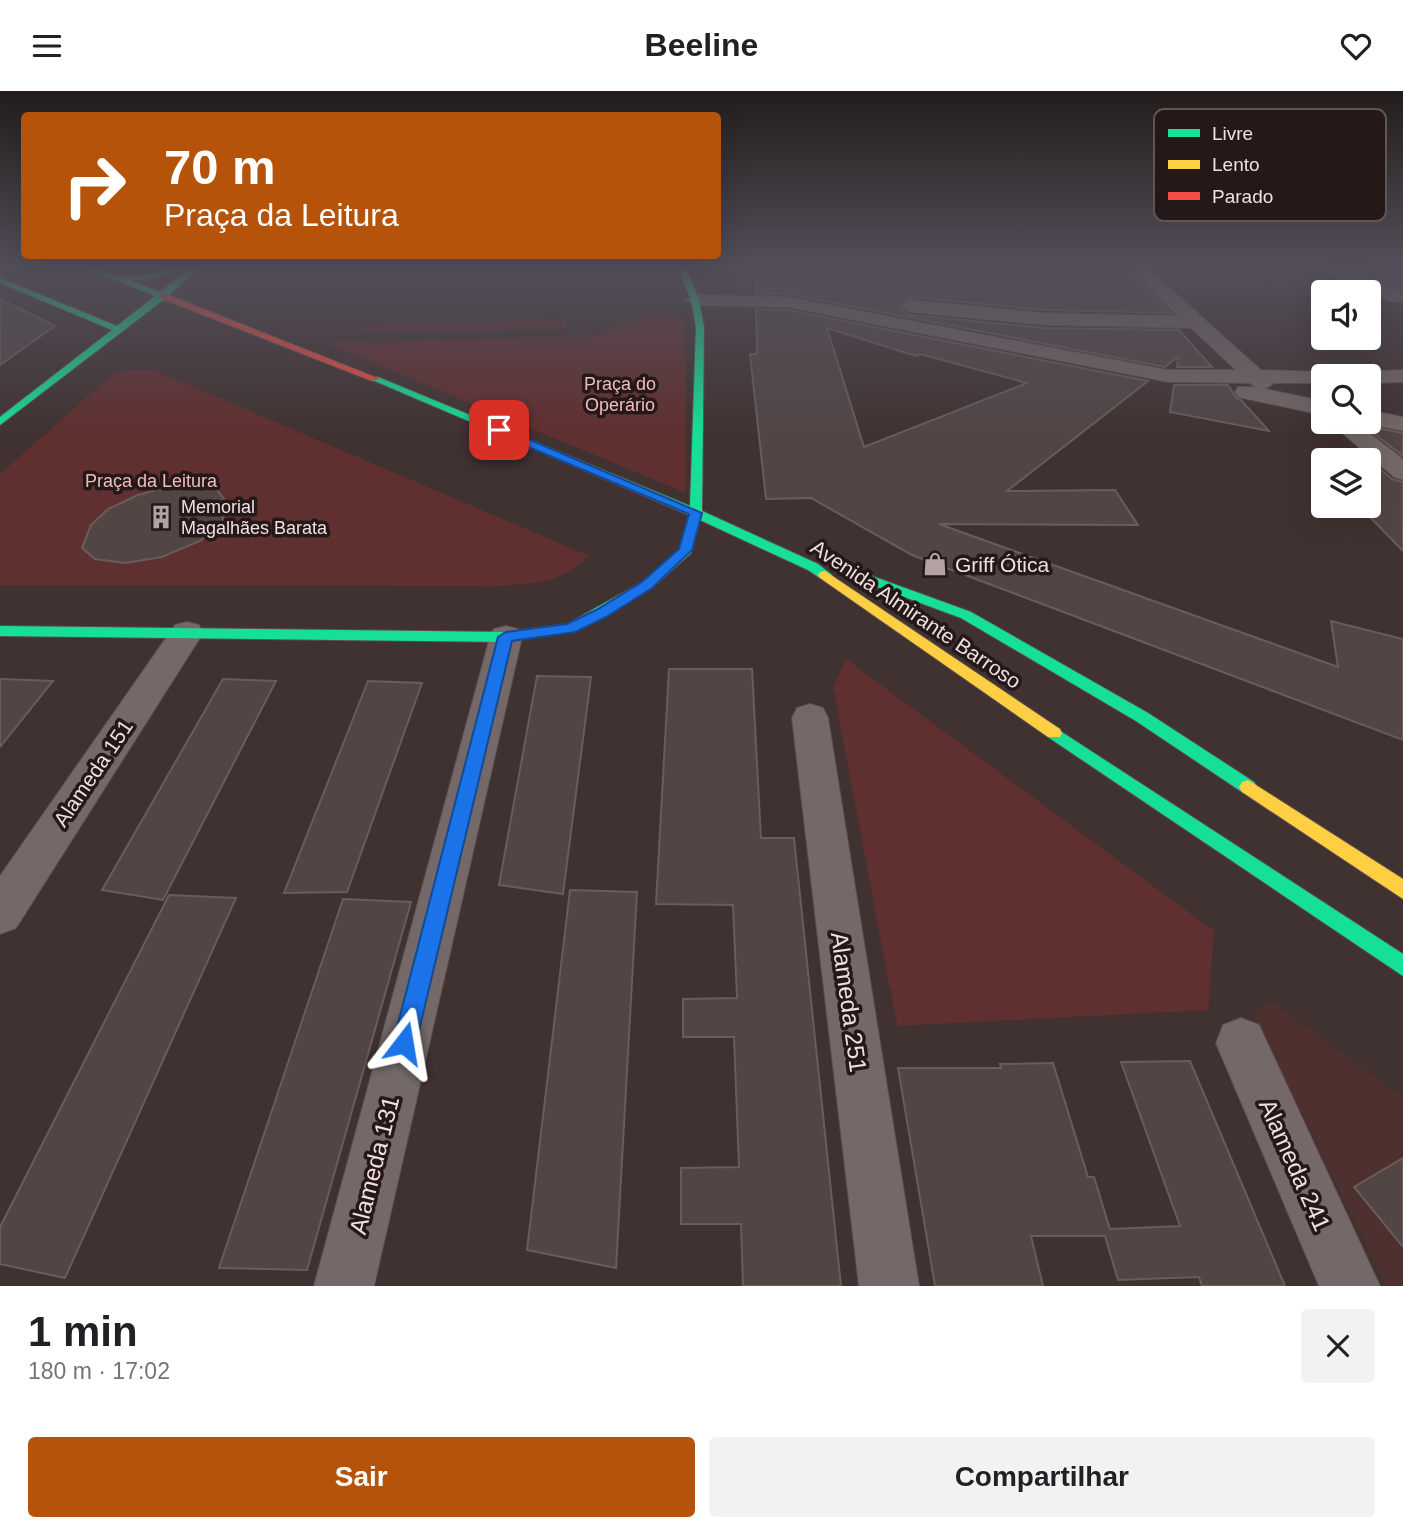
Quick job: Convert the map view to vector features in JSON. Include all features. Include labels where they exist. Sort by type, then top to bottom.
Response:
[{"type":"main road","points":[[103,324],[119,330]]},
{"type":"main road","points":[[0,422],[128,324]]},
{"type":"main road","name":"Avenida Almirante Barroso","points":[[234,324],[376,379],[696,513],[813,566],[1143,794],[1403,966]]},
{"type":"main road","points":[[0,631],[506,637],[570,628],[647,585],[685,550],[696,513],[701,343],[697,324]]},
{"type":"main road","points":[[813,566],[845,569],[966,615],[1142,717],[1403,890]]},
{"type":"street","points":[[927,324],[1311,406]]},
{"type":"street","points":[[1198,324],[1281,400]]},
{"type":"street","points":[[1168,376],[1311,377]]},
{"type":"street","points":[[1381,377],[1403,376]]},
{"type":"street","points":[[1381,420],[1403,424]]},
{"type":"street","points":[[1356,434],[1403,472]]},
{"type":"street","name":"Alameda 151","points":[[0,913],[187,633]]},
{"type":"street","name":"Alameda 131","points":[[344,1286],[506,637]]},
{"type":"street","name":"Alameda 251","points":[[810,718],[889,1286]]},
{"type":"street","name":"Alameda 241","points":[[1241,1043],[1350,1286]]},
{"type":"shaded area","points":[[1270,1000],[1403,1098],[1403,1286],[1386,1286],[1253,1014]]},
{"type":"green space","points":[[567,324],[568,329],[361,332],[369,326]]},
{"type":"green space","name":"Praça do Operário","points":[[624,324],[685,324],[686,493],[325,343],[589,337]]},
{"type":"green space","name":"Praça da Leitura","points":[[154,370],[589,556],[557,577],[499,586],[0,585],[0,474],[116,371]]},
{"type":"green space","points":[[846,659],[1214,931],[1208,1010],[897,1026],[833,687]]},
{"type":"building","points":[[0,324],[55,326],[0,365]]},
{"type":"building","points":[[756,324],[858,324],[1148,381],[1007,491],[1115,490],[1138,525],[939,524],[1338,667],[1331,621],[1403,639],[1403,740],[912,555],[811,498],[766,499],[750,354],[757,354]],"holes":[[[827,328],[916,356],[920,354],[1027,383],[864,447]]]},
{"type":"building","points":[[942,324],[1179,330],[1212,367],[1177,367],[1178,357],[1165,367]]},
{"type":"building","points":[[1174,385],[1228,385],[1236,398],[1241,400],[1269,431],[1170,412]]},
{"type":"building","points":[[1381,429],[1403,433],[1403,456],[1374,434],[1381,434]]},
{"type":"building","points":[[1381,470],[1392,479],[1403,482],[1403,551],[1371,518],[1381,518]]},
{"type":"building","name":"Memorial Magalhães Barata","points":[[196,485],[217,490],[228,504],[221,524],[200,541],[162,557],[125,563],[95,559],[82,548],[91,525],[108,509],[159,489]]},
{"type":"building","points":[[669,669],[752,669],[761,838],[794,838],[841,1286],[743,1286],[741,1224],[681,1224],[681,1168],[739,1167],[734,1037],[683,1037],[683,999],[737,998],[733,905],[656,904]]},
{"type":"building","points":[[537,676],[591,677],[563,894],[499,885]]},
{"type":"building","points":[[0,679],[53,681],[0,747]]},
{"type":"building","points":[[223,679],[276,681],[163,900],[102,890]]},
{"type":"building","points":[[368,681],[422,683],[347,892],[284,893]]},
{"type":"building","points":[[570,890],[637,892],[616,1268],[527,1250]]},
{"type":"building","points":[[169,895],[236,898],[65,1278],[0,1264],[0,1227]]},
{"type":"building","points":[[343,899],[411,902],[307,1270],[219,1268]]},
{"type":"building","points":[[1190,1061],[1285,1286],[1202,1286],[1199,1277],[1118,1280],[1105,1236],[1031,1236],[1043,1286],[935,1286],[898,1068],[1001,1068],[1000,1064],[1053,1063],[1088,1177],[1094,1177],[1110,1229],[1180,1226],[1121,1062]]},
{"type":"building","points":[[1403,1158],[1403,1247],[1354,1187]]},
{"type":"traffic: fast","points":[[104,324],[119,330]]},
{"type":"traffic: fast","points":[[0,422],[125,324]]},
{"type":"traffic: fast","points":[[696,513],[699,324]]},
{"type":"traffic: fast","points":[[375,379],[696,513],[825,575]]},
{"type":"traffic: fast","points":[[0,631],[506,637],[570,628],[647,585],[686,550],[696,513]]},
{"type":"traffic: fast","points":[[839,568],[966,615],[1142,717],[1248,787]]},
{"type":"traffic: fast","points":[[1054,733],[1403,966]]},
{"type":"traffic: slow","points":[[825,575],[1054,733]]},
{"type":"traffic: slow","points":[[1248,787],[1403,890]]},
{"type":"traffic: jam","points":[[234,324],[375,379]]},
{"type":"place","name":"Memorial Magalhães Barata","points":[[161,517]]},
{"type":"place","name":"Griff Ótica","points":[[935,564]]},
{"type":"route","points":[[404,1043],[506,637],[544,633],[584,623],[647,585],[685,550],[696,513],[499,430]]}]
